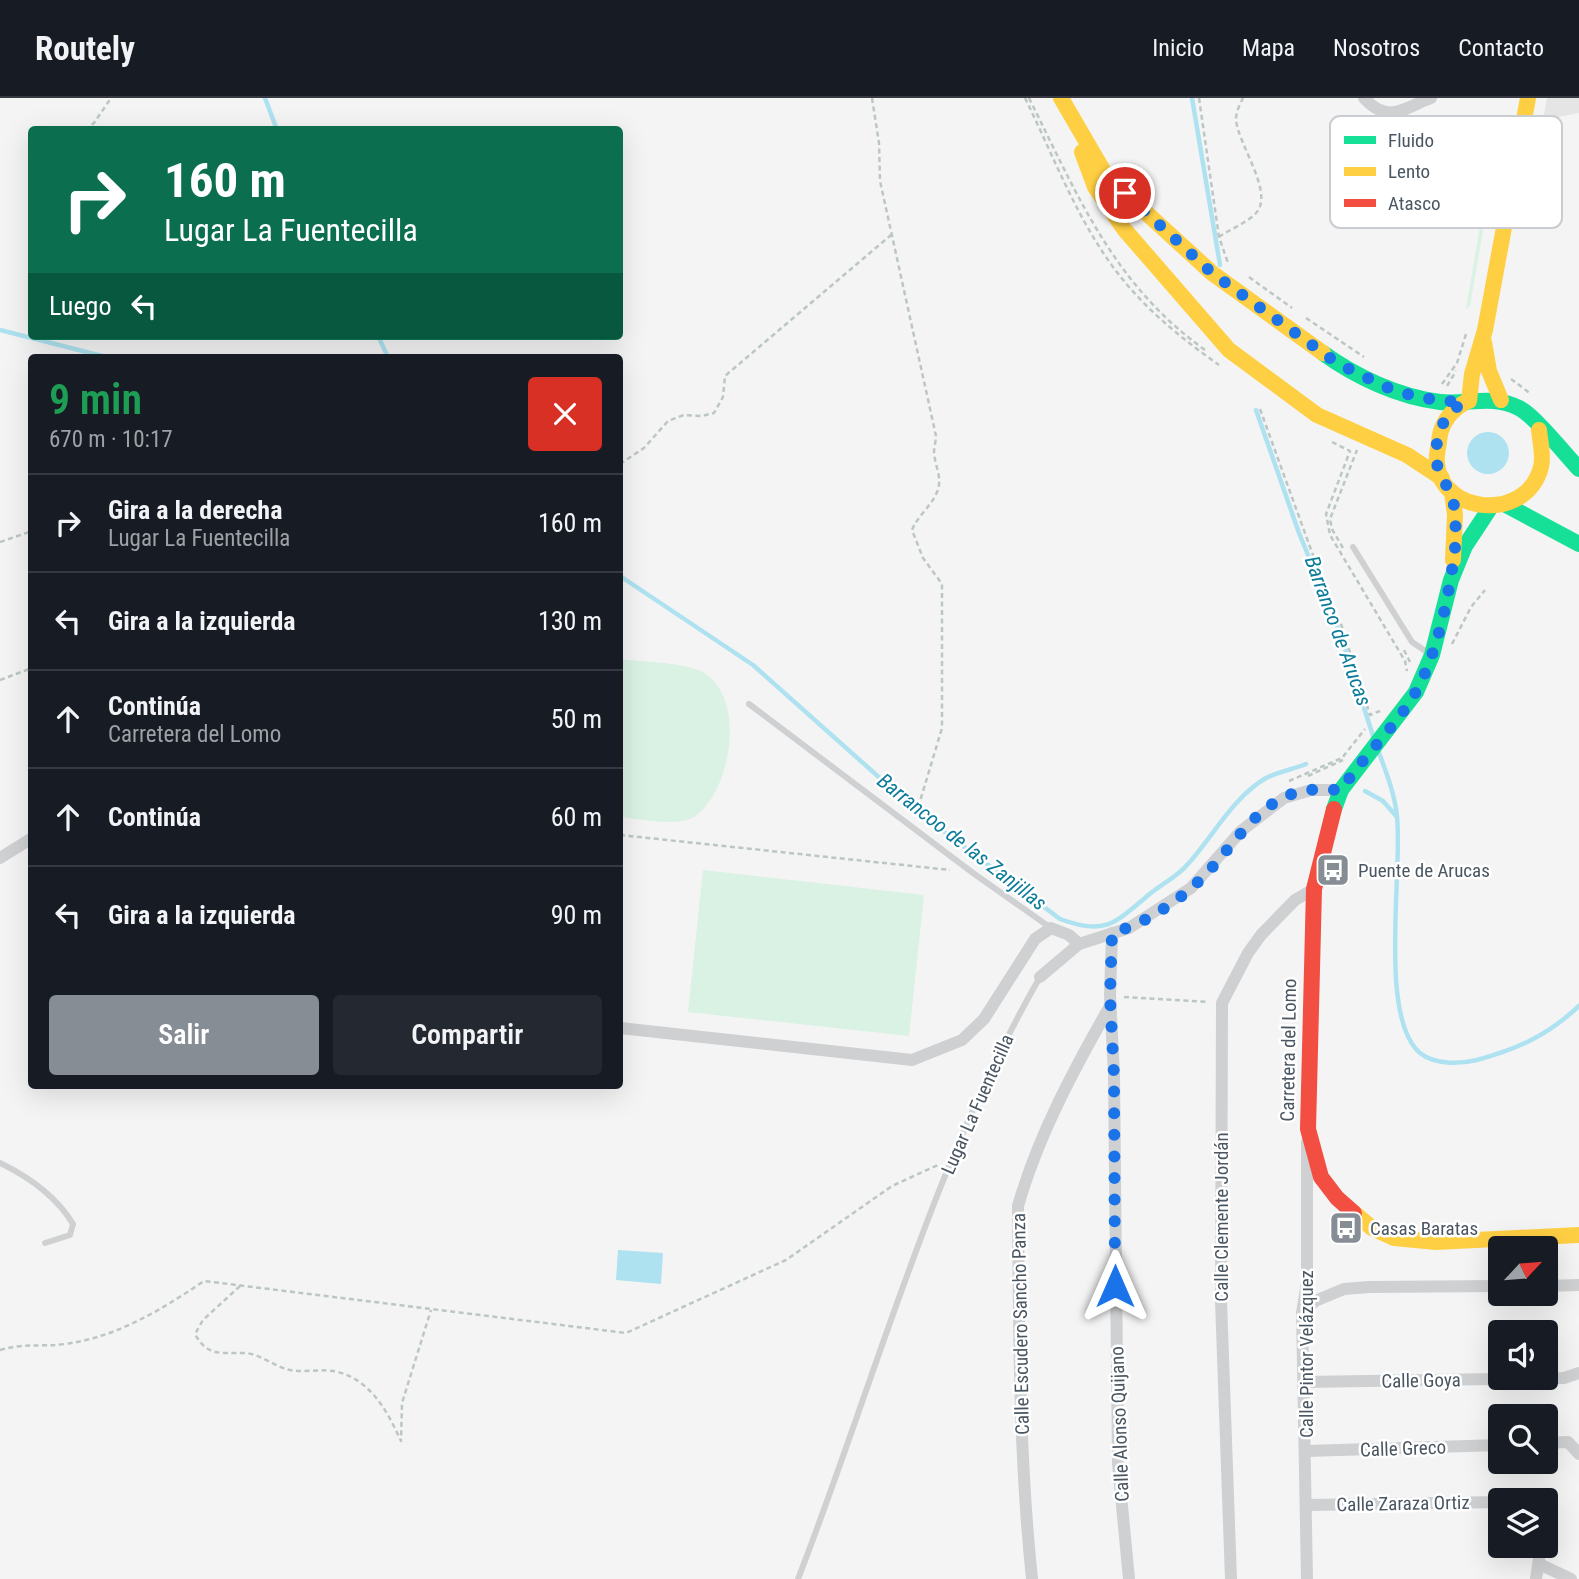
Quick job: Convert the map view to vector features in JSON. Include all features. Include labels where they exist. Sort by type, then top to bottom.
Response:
[{"type":"main road","points":[[1525,116],[1528,98]]},
{"type":"main road","points":[[1064,103],[1107,177],[1212,273],[1337,363],[1386,387],[1466,402],[1501,400],[1523,410],[1538,429],[1579,469]]},
{"type":"main road","points":[[1064,103],[1095,187],[1124,229],[1229,350],[1317,415],[1407,455],[1441,478],[1452,492],[1469,504],[1490,508],[1521,499],[1534,485],[1542,469],[1544,451],[1538,429]]},
{"type":"main road","points":[[1441,478],[1436,462],[1436,446],[1442,427],[1451,412],[1466,402],[1483,338],[1504,228]]},
{"type":"main road","points":[[1483,338],[1489,371],[1501,400]]},
{"type":"main road","points":[[1451,580],[1455,541],[1452,492]]},
{"type":"main road","points":[[1506,505],[1579,544]]},
{"type":"main road","points":[[1432,655],[1451,580],[1465,546],[1490,508]]},
{"type":"main road","name":"Carretera del Lomo","points":[[1432,655],[1408,706],[1341,790],[1328,825],[1314,889],[1308,1129],[1321,1177],[1337,1199],[1372,1228],[1394,1238],[1436,1242],[1579,1235]]},
{"type":"street","points":[[1364,98],[1375,110],[1392,113],[1431,98]]},
{"type":"street","name":"Lugar La Fuentecilla","points":[[1040,977],[1079,944],[1129,928],[1191,888],[1241,831],[1284,798],[1311,790],[1341,790]]},
{"type":"street","points":[[0,858],[28,840]]},
{"type":"street","name":"Calle Clemente Jordán","points":[[1231,1579],[1220,1301],[1222,1003],[1248,953],[1261,935],[1295,900],[1314,889]]},
{"type":"street","points":[[623,1028],[912,1060],[962,1040],[984,1019],[1035,939],[1051,928],[1069,935],[1079,944]]},
{"type":"street","name":"Calle Alonso Quijano","points":[[1112,933],[1110,1001],[1114,1076],[1118,1464],[1129,1579]]},
{"type":"street","name":"Calle Escudero Sancho Panza","points":[[1032,1579],[1024,1506],[1020,1427],[1018,1206],[1024,1184],[1075,1068],[1110,1001]]},
{"type":"street","name":"Calle Pintor Velázquez","points":[[1307,1579],[1302,1313],[1307,1282],[1308,1129]]},
{"type":"street","points":[[1558,1286],[1579,1285]]},
{"type":"street","points":[[1302,1313],[1315,1301],[1344,1289],[1488,1286]]},
{"type":"street","name":"Calle Goya","points":[[1304,1382],[1564,1378],[1579,1373]]},
{"type":"street","points":[[1558,1442],[1568,1442],[1579,1454]]},
{"type":"street","name":"Calle Greco","points":[[1306,1451],[1488,1445]]},
{"type":"street","name":"Calle Zaraza Ortiz","points":[[1307,1505],[1488,1502]]},
{"type":"street","points":[[1536,1579],[1540,1558]]},
{"type":"street","points":[[1539,1564],[1571,1579]]},
{"type":"lane","points":[[1353,547],[1412,642],[1432,655]]},
{"type":"lane","points":[[749,704],[973,873],[1051,928]]},
{"type":"lane","name":"Lugar La Fuentecilla","points":[[798,1579],[952,1158],[1014,1021],[1040,977]]},
{"type":"lane","points":[[0,1163],[45,1190],[65,1210],[73,1224],[70,1235],[45,1243]]},
{"type":"path","points":[[90,126],[111,98]]},
{"type":"path","points":[[872,98],[880,181],[936,436],[934,454],[939,471],[939,490],[918,515],[912,530],[923,558],[942,584],[942,728],[912,826]]},
{"type":"path","points":[[1025,98],[1094,239],[1123,280],[1154,314],[1190,345],[1224,369]]},
{"type":"path","points":[[1199,98],[1219,237],[1228,263]]},
{"type":"path","points":[[1219,237],[1255,215],[1261,198],[1254,166],[1241,141],[1236,117],[1243,98]]},
{"type":"path","points":[[623,462],[644,448],[668,421],[684,415],[702,416],[714,413],[723,397],[725,376],[893,234]]},
{"type":"path","points":[[1242,274],[1260,283],[1300,314],[1362,354],[1369,364]]},
{"type":"path","points":[[1469,326],[1459,365],[1437,396],[1457,363],[1469,326]]},
{"type":"path","points":[[1261,409],[1313,557],[1340,621],[1370,715],[1381,710],[1376,719],[1383,714]]},
{"type":"path","points":[[1323,437],[1350,451],[1326,514],[1330,535],[1405,661],[1407,672]]},
{"type":"path","points":[[1368,453],[1357,449],[1331,519],[1339,541],[1410,660],[1412,672],[1408,680]]},
{"type":"path","points":[[0,542],[28,532]]},
{"type":"path","points":[[0,680],[28,670]]},
{"type":"path","points":[[1282,786],[1342,758],[1370,727]]},
{"type":"path","points":[[623,835],[973,873]]},
{"type":"path","points":[[1110,1001],[1222,1003]]},
{"type":"path","points":[[0,1350],[20,1344],[65,1344],[118,1330],[158,1312],[204,1281],[626,1334],[786,1260],[892,1186],[952,1158]]},
{"type":"path","points":[[240,1286],[203,1320],[195,1334],[202,1346],[223,1355],[248,1353],[289,1370],[338,1372],[362,1385],[384,1405],[401,1441],[402,1403],[431,1309]]},
{"type":"shaded area","points":[[1547,98],[1579,98],[1579,113],[1544,116]]},
{"type":"green space","points":[[1480,228],[1483,228],[1470,306],[1466,309]]},
{"type":"green space","points":[[623,659],[675,665],[704,673],[717,686],[726,703],[729,723],[725,767],[707,805],[687,820],[647,821],[623,817]]},
{"type":"green space","points":[[703,870],[924,895],[909,1036],[688,1012]]},
{"type":"water","points":[[1488,432],[1503,438],[1509,453],[1503,468],[1488,474],[1473,468],[1467,453],[1473,438]]},
{"type":"water","points":[[618,1250],[663,1253],[661,1284],[616,1280]]},
{"type":"waterway","points":[[265,98],[276,126]]},
{"type":"waterway","name":"Barranco de Arucas","points":[[1192,98],[1220,265]]},
{"type":"waterway","name":"Barrancoo de las Zanjillas","points":[[0,330],[28,337]]},
{"type":"waterway","name":"Barrancoo de las Zanjillas","points":[[39,340],[94,354]]},
{"type":"waterway","points":[[380,340],[387,354]]},
{"type":"waterway","name":"Barranco de Arucas","points":[[1256,410],[1299,533],[1340,633],[1374,739]]},
{"type":"waterway","name":"Barrancoo de las Zanjillas","points":[[623,578],[753,665],[918,812],[1060,919],[1075,924],[1097,927],[1107,925],[1124,915],[1183,870],[1233,807],[1254,786],[1266,778],[1306,764]]},
{"type":"waterway","name":"Barranco de Arucas","points":[[1378,750],[1392,791],[1397,817],[1395,942],[1400,1009],[1407,1035],[1420,1053],[1433,1060],[1455,1063],[1492,1056],[1544,1033],[1579,1006]]},
{"type":"waterway","name":"Barrancoo de las Zanjillas","points":[[1365,791],[1383,801],[1397,817]]},
{"type":"traffic: fast","points":[[1323,353],[1364,378],[1409,396],[1451,403],[1499,402],[1519,408],[1541,427],[1579,469]]},
{"type":"traffic: fast","points":[[1506,505],[1579,544]]},
{"type":"traffic: fast","points":[[1334,809],[1341,790],[1416,692],[1432,655],[1451,580],[1465,546],[1490,508]]},
{"type":"traffic: slow","points":[[1061,98],[1107,177],[1212,273],[1323,353]]},
{"type":"traffic: slow","points":[[1525,116],[1528,98]]},
{"type":"traffic: slow","points":[[1082,152],[1095,187],[1124,229],[1229,350],[1317,415],[1407,455],[1442,478]]},
{"type":"traffic: slow","points":[[1469,401],[1472,374],[1485,330],[1504,228]]},
{"type":"traffic: slow","points":[[1484,342],[1489,371],[1501,400]]},
{"type":"traffic: slow","points":[[1464,403],[1450,414],[1444,424],[1437,460],[1442,480],[1452,493],[1467,501],[1484,505],[1502,504],[1519,497],[1532,485],[1542,463],[1539,430]]},
{"type":"traffic: slow","points":[[1452,492],[1455,515],[1453,560]]},
{"type":"traffic: slow","points":[[1354,1213],[1372,1228],[1394,1238],[1436,1242],[1579,1235]]},
{"type":"traffic: jam","points":[[1334,809],[1314,889],[1308,1129],[1321,1177],[1337,1198],[1354,1213]]},
{"type":"place","name":"Puente de Arucas","points":[[1333,870]]},
{"type":"place","name":"Casas Baratas","points":[[1346,1228]]},
{"type":"route","points":[[1115,1286],[1114,1076],[1110,996],[1112,933],[1129,928],[1149,917],[1191,888],[1209,871],[1241,831],[1284,798],[1311,790],[1341,790],[1408,706],[1432,655],[1451,580],[1455,515],[1452,492],[1441,478],[1436,462],[1436,446],[1442,427],[1451,412],[1464,403],[1416,397],[1386,387],[1337,363],[1212,273],[1125,193]]}]
